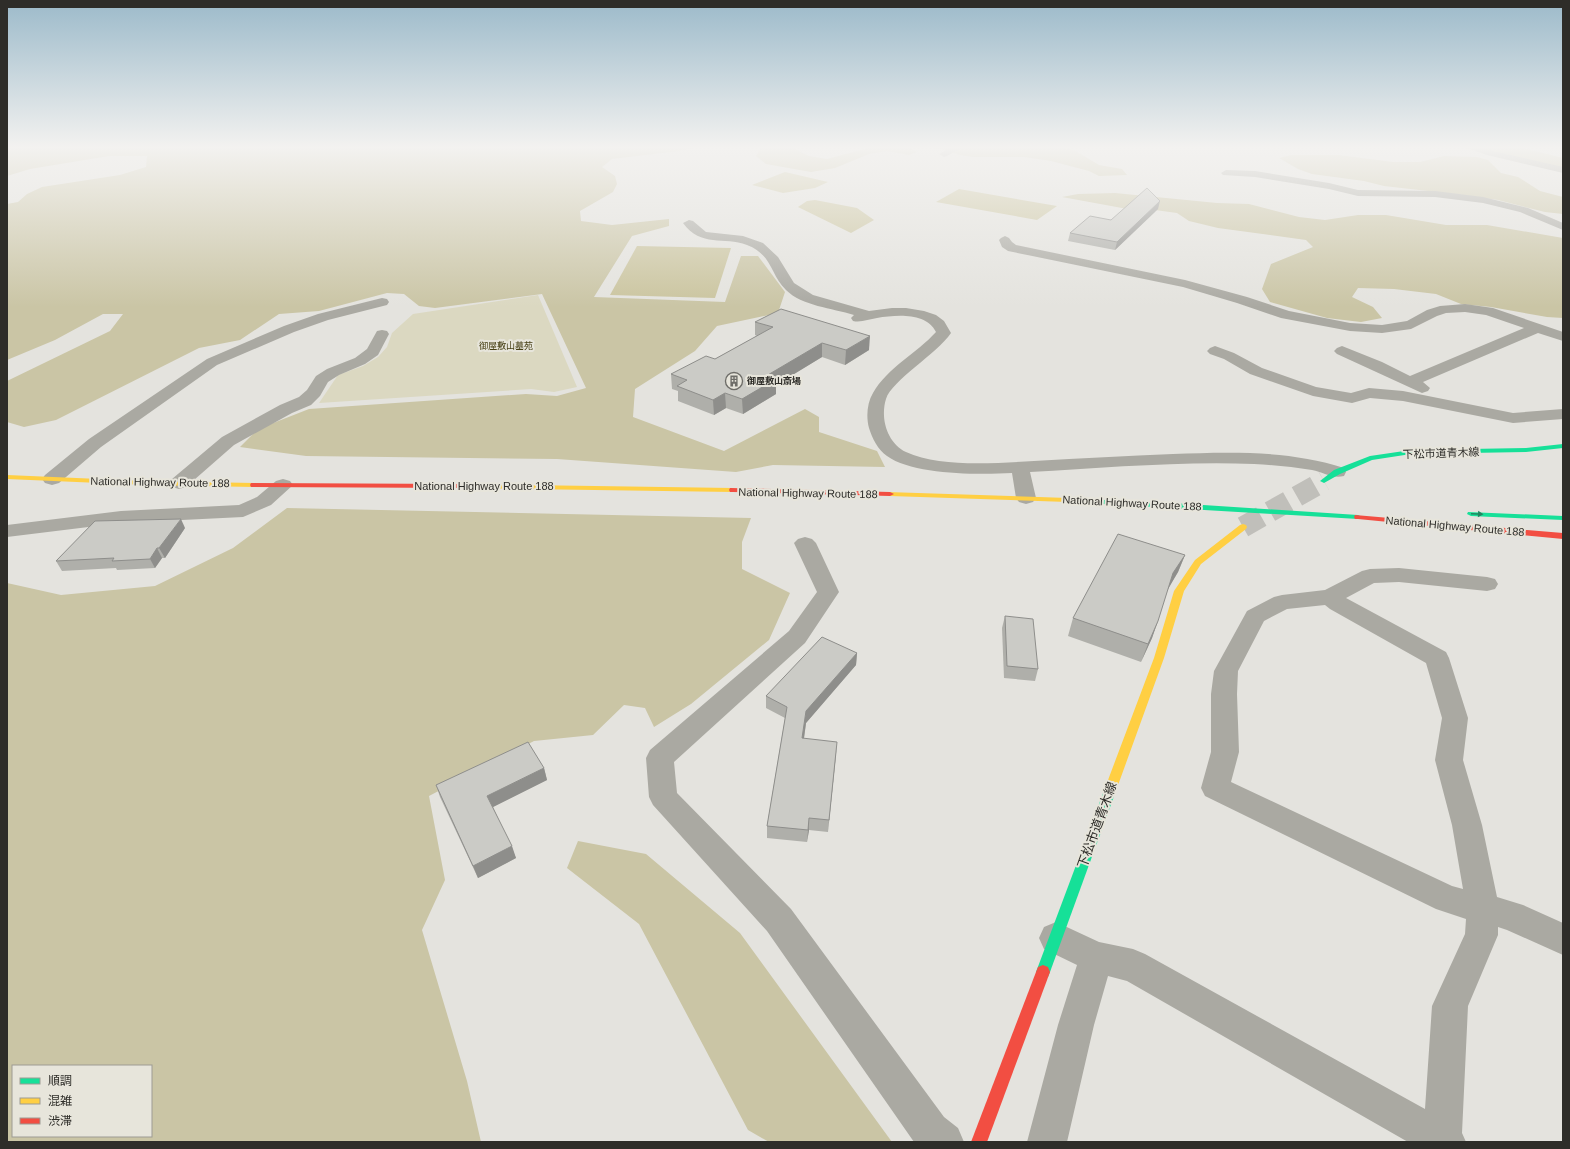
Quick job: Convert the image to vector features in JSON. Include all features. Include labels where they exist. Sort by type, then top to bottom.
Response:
[{"type":"main road","name":"下松市道青木線","points":[[1331,476],[1370,458],[1411,452],[1526,450],[1563,446]]},
{"type":"main road","name":"National Highway Route 188","points":[[7,476],[179,483],[561,487],[1026,498],[1298,512],[1563,536]]},
{"type":"main road","name":"National Highway Route 188","points":[[7,482],[52,479]]},
{"type":"main road","points":[[1298,512],[1416,513]]},
{"type":"main road","points":[[1463,513],[1563,518]]},
{"type":"main road","name":"下松市道青木線","points":[[979,1142],[1159,658],[1179,591],[1198,562],[1243,527]]},
{"type":"street","points":[[1480,200],[1524,210],[1563,226]]},
{"type":"street","points":[[689,223],[701,234],[707,237],[744,239],[753,243],[767,252],[777,264],[784,280],[792,289],[805,297],[855,310],[862,317],[895,312],[914,314],[934,319],[942,326],[944,333],[932,346],[890,382],[878,397],[876,417],[882,439],[888,448],[899,455],[920,462],[960,468],[1018,467],[1214,458],[1276,460],[1310,464],[1331,476]]},
{"type":"street","points":[[1005,240],[1006,244],[1012,248],[1184,284],[1235,298],[1286,315],[1350,328],[1382,329],[1411,325],[1432,313],[1445,309],[1465,308],[1488,312],[1563,337]]},
{"type":"street","points":[[1088,277],[1184,284]]},
{"type":"street","points":[[52,479],[95,443],[212,362],[323,316],[382,302]]},
{"type":"street","points":[[1410,382],[1538,328]]},
{"type":"street","points":[[179,483],[228,441],[286,409],[305,401],[314,393],[322,379],[333,372],[360,361],[373,352],[382,334]]},
{"type":"street","points":[[1215,351],[1229,356],[1256,371],[1313,391],[1352,398],[1369,393],[1442,403],[1513,418],[1563,414]]},
{"type":"street","points":[[1342,351],[1376,365],[1438,396],[1442,403]]},
{"type":"street","points":[[1018,467],[1022,475],[1026,498]]},
{"type":"street","points":[[7,531],[121,517],[243,511],[264,501],[283,485]]},
{"type":"street","points":[[805,543],[828,592],[797,637],[660,758],[663,797],[779,920],[930,1131],[944,1142]]},
{"type":"street","points":[[1487,584],[1399,575],[1370,576],[1330,597],[1282,602],[1255,616],[1226,671],[1224,694],[1226,752],[1215,788],[1447,899],[1512,916],[1563,939]]},
{"type":"street","points":[[1056,938],[1096,957],[1133,966],[1443,1141],[1450,1006],[1482,935],[1483,909],[1467,825],[1449,760],[1456,718],[1437,658],[1338,604],[1330,597]]},
{"type":"street","points":[[1047,1142],[1076,1025],[1096,957]]},
{"type":"green space","name":"御屋敷山墓苑","points":[[538,295],[577,387],[554,392],[531,389],[319,403],[338,375],[363,366],[378,357],[387,347],[392,333],[413,314]]},
{"type":"shaded area","points":[[21,200],[600,200],[580,211],[581,221],[612,225],[669,219],[669,226],[632,236],[594,297],[725,302],[741,256],[758,256],[785,292],[778,313],[717,326],[695,351],[635,389],[633,417],[724,451],[805,409],[819,417],[819,432],[877,451],[885,467],[773,465],[736,472],[557,459],[306,456],[240,447],[258,429],[309,409],[526,394],[557,396],[586,388],[542,294],[435,308],[419,306],[404,294],[387,293],[319,311],[279,314],[240,340],[199,348],[56,420],[24,427],[7,422],[7,381],[110,331],[123,314],[103,314],[55,340],[7,360],[7,204],[18,202]]},
{"type":"shaded area","points":[[815,200],[857,208],[874,220],[851,233],[798,207],[807,201]]},
{"type":"shaded area","points":[[940,200],[1020,200],[1057,206],[1037,220],[936,202]]},
{"type":"shaded area","points":[[1076,200],[1183,200],[1249,204],[1299,217],[1325,220],[1358,215],[1386,215],[1446,225],[1487,225],[1563,238],[1563,318],[1461,304],[1436,294],[1394,289],[1358,288],[1352,297],[1373,307],[1382,318],[1361,322],[1327,318],[1270,302],[1262,289],[1271,264],[1313,247],[1306,240],[1218,228],[1189,221],[1177,213],[1155,210],[1133,210]]},
{"type":"shaded area","points":[[1495,200],[1563,200],[1563,214],[1545,212]]},
{"type":"shaded area","points":[[637,246],[731,248],[715,298],[610,295]]},
{"type":"shaded area","points":[[287,508],[751,518],[742,542],[742,569],[790,593],[769,640],[691,704],[654,727],[645,708],[624,705],[593,735],[534,741],[429,796],[445,880],[422,930],[467,1081],[481,1142],[7,1142],[7,583],[61,595],[155,586],[233,548]]},
{"type":"shaded area","points":[[578,841],[646,854],[740,933],[892,1142],[769,1142],[748,1130],[639,924],[567,868]]},
{"type":"building","points":[[1134,200],[1159,200],[1160,201],[1117,242],[1070,233],[1090,216],[1111,220]]},
{"type":"building","points":[[781,309],[870,336],[846,350],[822,343],[766,376],[776,379],[742,399],[725,393],[713,400],[677,386],[687,380],[671,374],[706,356],[715,359],[773,327],[755,322]]},
{"type":"building","points":[[181,519],[159,548],[157,548],[150,559],[112,561],[114,558],[56,561],[95,521]]},
{"type":"building","points":[[1118,534],[1185,555],[1173,573],[1158,621],[1148,644],[1073,618]]},
{"type":"building","points":[[1005,616],[1033,619],[1038,669],[1007,666]]},
{"type":"building","points":[[822,637],[857,653],[806,711],[802,738],[837,742],[829,820],[809,818],[808,830],[767,826],[787,707],[766,696]]},
{"type":"building","points":[[528,742],[544,768],[487,796],[512,846],[473,866],[436,785]]},
{"type":"tunnel","points":[[1243,527],[1324,481]]},
{"type":"traffic: fast","points":[[1324,481],[1337,472],[1370,458],[1411,452],[1526,450],[1563,446]]},
{"type":"traffic: fast","points":[[1068,500],[1358,517]]},
{"type":"traffic: fast","points":[[1471,514],[1563,518]]},
{"type":"traffic: fast","points":[[1043,972],[1111,788]]},
{"type":"traffic: slow","points":[[7,477],[146,483],[254,485]]},
{"type":"traffic: slow","points":[[464,486],[733,490]]},
{"type":"traffic: slow","points":[[890,494],[1068,500]]},
{"type":"traffic: slow","points":[[1111,788],[1159,658],[1179,591],[1198,562],[1243,527]]},
{"type":"traffic: jam","points":[[254,485],[464,486]]},
{"type":"traffic: jam","points":[[733,490],[890,494]]},
{"type":"traffic: jam","points":[[1358,517],[1563,536]]},
{"type":"traffic: jam","points":[[979,1142],[1043,972]]},
{"type":"place","name":"御屋敷山斎場","points":[[734,381]]}]
